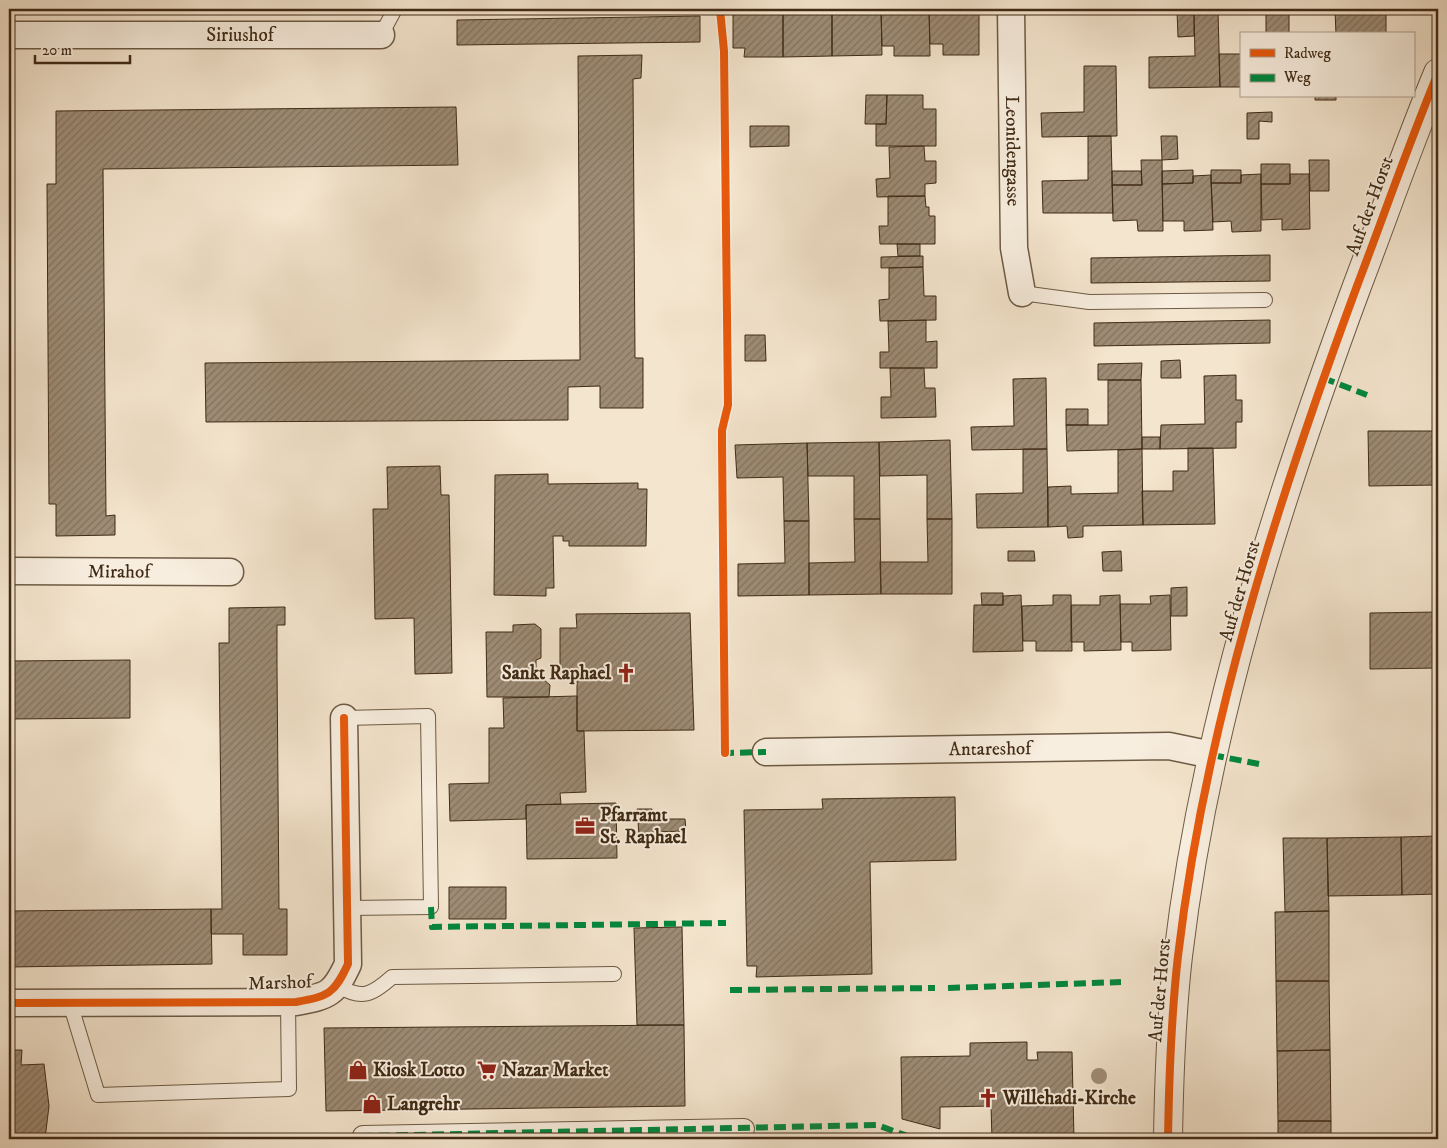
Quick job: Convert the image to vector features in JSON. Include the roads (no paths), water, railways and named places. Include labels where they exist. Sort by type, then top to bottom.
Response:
[{"type":"street","name":"Leonidengasse","points":[[1012,9],[1014,248],[1022,293]]},
{"type":"street","name":"Siriushof","points":[[9,35],[381,34]]},
{"type":"street","name":"Auf der Horst","points":[[1168,1139],[1173,1009],[1178,955],[1212,755],[1256,588],[1323,378],[1438,73]]},
{"type":"street","name":"Mirahof","points":[[9,571],[230,572]]},
{"type":"street","name":"Marshof","points":[[9,1003],[296,1002],[322,998],[338,986],[348,964],[344,718]]},
{"type":"street","name":"Antareshof","points":[[766,752],[1169,746],[1212,755]]},
{"type":"street","points":[[363,1139],[363,1136],[744,1129]]},
{"type":"lane","points":[[381,34],[395,9]]},
{"type":"lane","points":[[1022,293],[1089,302],[1264,300]]},
{"type":"lane","points":[[344,718],[428,716],[432,907],[346,908]]},
{"type":"lane","points":[[338,986],[352,994],[374,993],[392,977],[614,974]]},
{"type":"lane","points":[[70,1003],[98,1095],[290,1089],[288,1001]]},
{"type":"place","name":"Sankt Raphael","points":[[626,673]]},
{"type":"place","name":"Pfarramt St. Raphael","points":[[585,826]]},
{"type":"place","name":"Kiosk Lotto","points":[[358,1070]]},
{"type":"place","name":"Nazar Market","points":[[487,1070]]},
{"type":"place","name":"Willehadi-Kirche","points":[[988,1098]]},
{"type":"place","name":"Langrehr","points":[[372,1104]]}]
